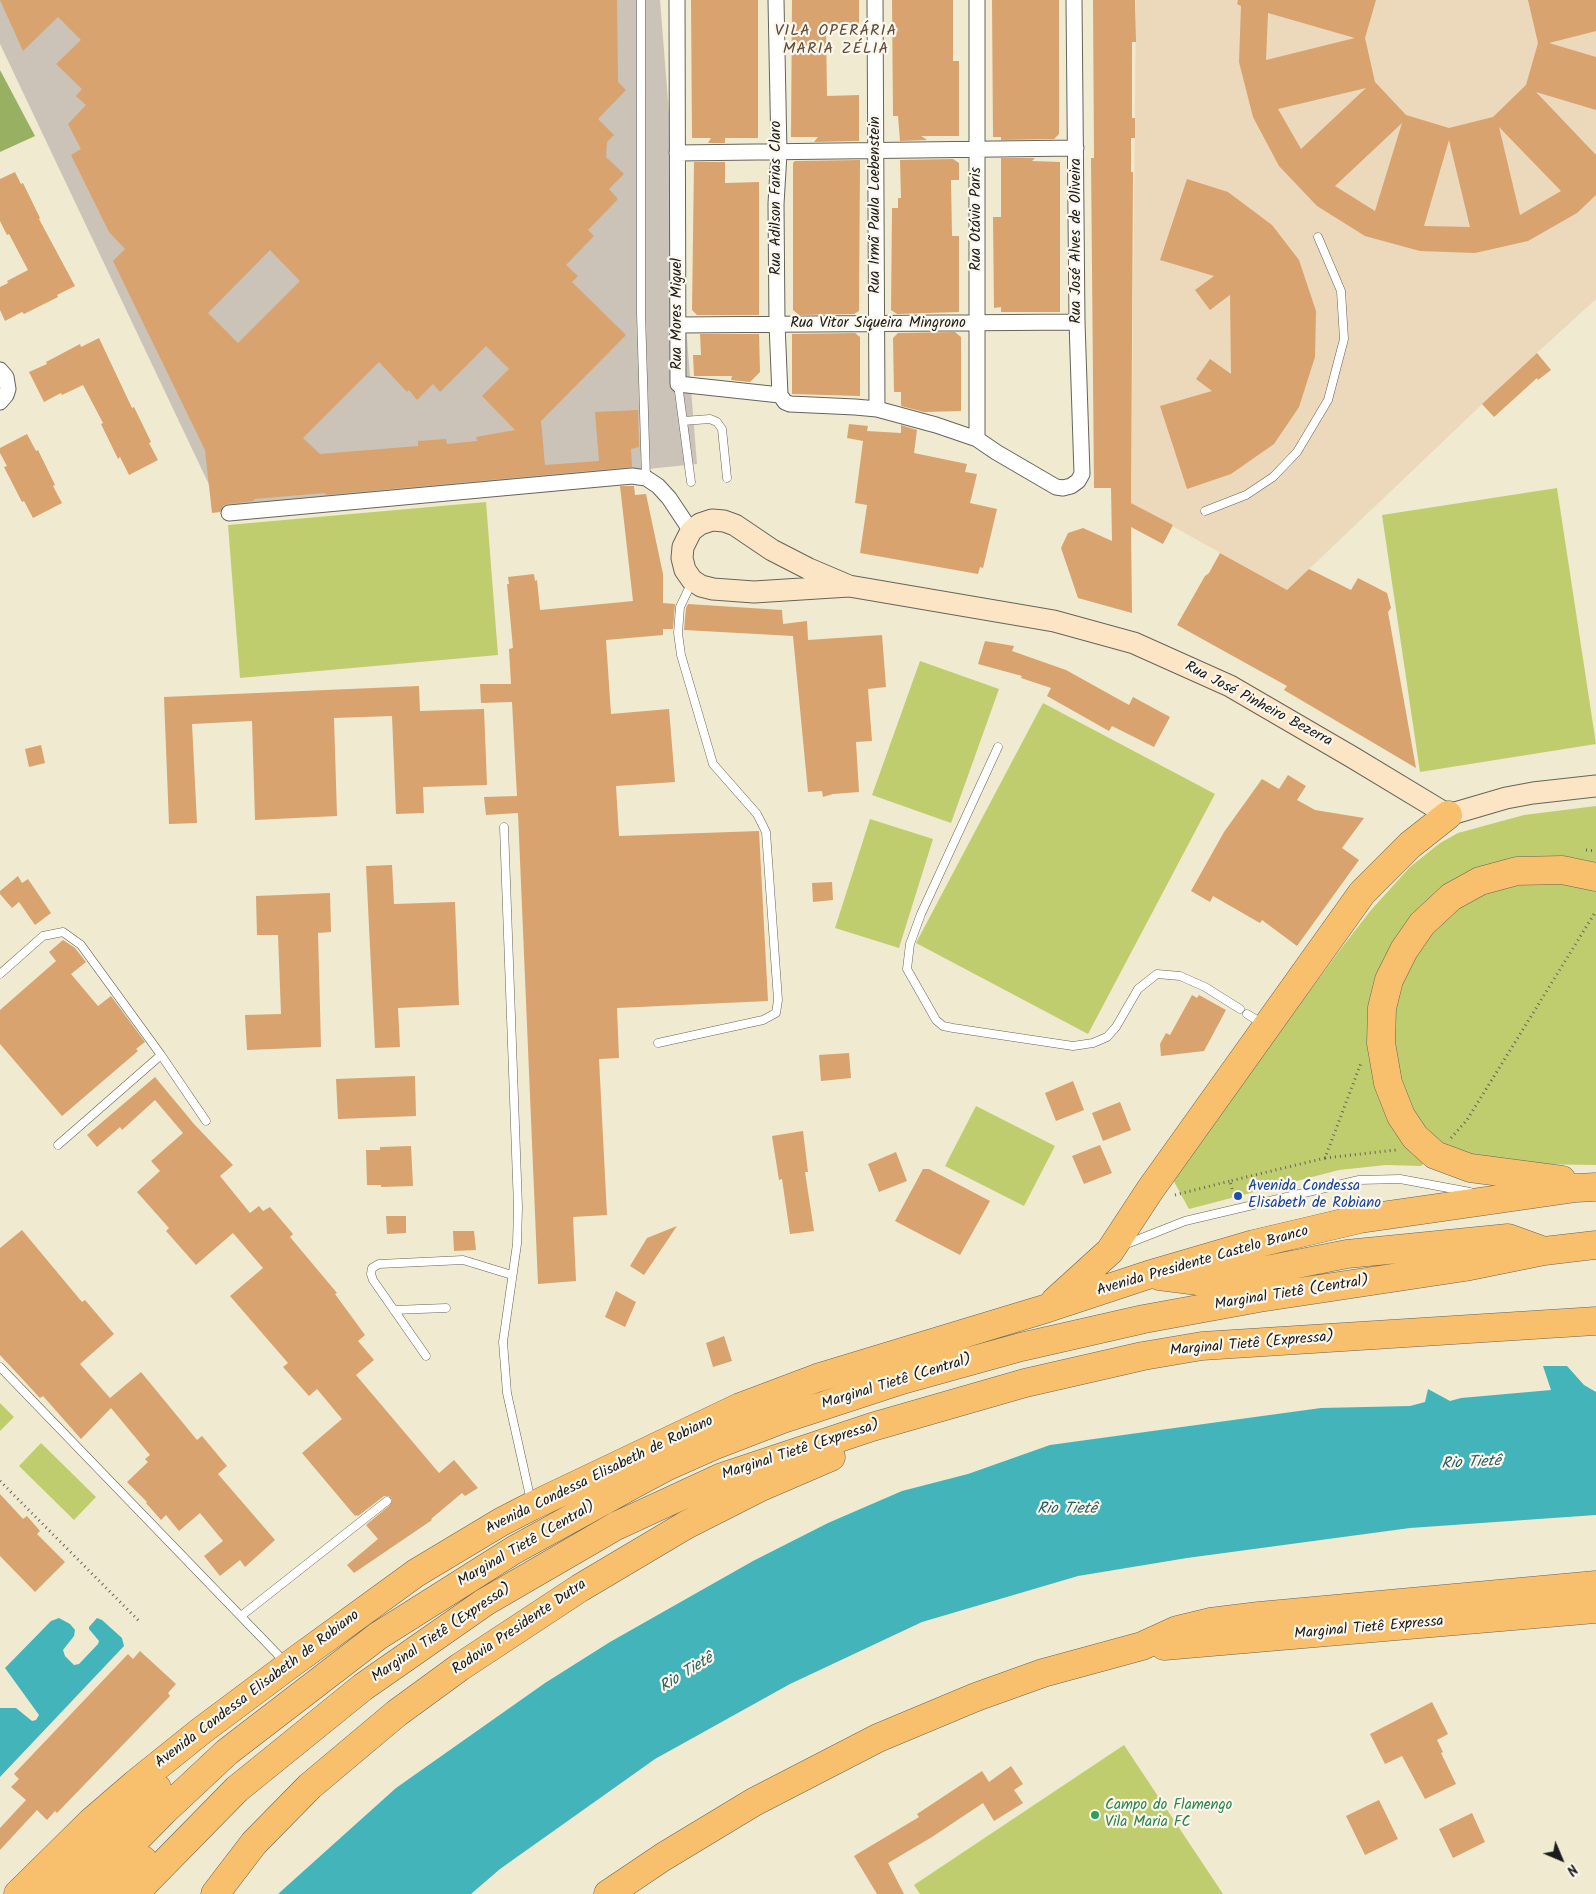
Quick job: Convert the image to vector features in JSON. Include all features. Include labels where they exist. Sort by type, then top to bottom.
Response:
[{"type":"highway","points":[[1048,1308],[1110,1251],[1150,1190],[1251,1016],[1362,892],[1410,845],[1448,815]]},
{"type":"highway","points":[[1586,1187],[1557,1179],[1504,1174],[1470,1168],[1435,1154],[1415,1136],[1401,1116],[1388,1083],[1381,1043],[1382,1008],[1389,980],[1404,950],[1422,924],[1451,897],[1480,881],[1516,871],[1562,870],[1596,877]]},
{"type":"highway","name":"Avenida Presidente Castelo Branco","points":[[1048,1308],[1148,1275],[1254,1244],[1360,1219],[1586,1187]]},
{"type":"highway","points":[[1148,1275],[1206,1282],[1347,1254],[1508,1238],[1544,1251]]},
{"type":"highway","name":"Marginal Tietê (Central)","points":[[82,1894],[164,1811],[227,1752],[378,1636],[514,1550],[668,1466],[783,1419],[902,1380],[1021,1347],[1144,1319],[1259,1298],[1465,1267],[1544,1251],[1596,1245]]},
{"type":"highway","name":"Avenida Condessa Elisabeth de Robiano","points":[[18,1894],[91,1822],[201,1731],[416,1574],[501,1522],[740,1407],[817,1378],[1048,1308]]},
{"type":"highway","name":"Marginal Tietê (Expressa)","points":[[134,1894],[237,1789],[363,1687],[485,1602],[616,1526],[722,1477],[872,1427],[1025,1383],[1143,1356],[1202,1346],[1596,1320]]},
{"type":"highway","name":"Rodovia Presidente Dutra","points":[[215,1894],[254,1843],[310,1786],[397,1713],[460,1667],[580,1588],[686,1524],[759,1488],[846,1450],[872,1427]]},
{"type":"highway","points":[[608,1894],[663,1856],[754,1802],[878,1738],[976,1697],[1043,1673],[1142,1646],[1178,1630],[1240,1618],[1596,1585]]},
{"type":"highway","name":"Marginal Tietê Expressa","points":[[1142,1646],[1184,1646],[1596,1610]]},
{"type":"highway","points":[[109,1894],[237,1765],[272,1716]]},
{"type":"highway","points":[[52,1894],[141,1803],[186,1762],[201,1731]]},
{"type":"street","name":"Rua Mores Miguel","points":[[677,0],[678,384],[780,395],[785,402],[790,404],[877,409],[936,425],[976,439],[1056,487],[1071,486],[1078,482]]},
{"type":"street","name":"Rua Adilson Farias Claro","points":[[776,0],[778,153],[776,204],[777,324],[780,395]]},
{"type":"street","name":"Rua Irmã Paula Loebenstein","points":[[875,0],[877,409]]},
{"type":"street","name":"Rua Otávio Paris","points":[[976,439],[977,0]]},
{"type":"street","name":"Rua José Alves de Oliveira","points":[[1074,0],[1077,322],[1082,474],[1078,482]]},
{"type":"street","points":[[677,153],[1076,148]]},
{"type":"street","name":"Rua Vitor Siqueira Mingrono","points":[[678,325],[1077,322]]},
{"type":"street","points":[[0,370],[6,377],[8,389],[0,402]]},
{"type":"street","points":[[229,514],[632,476],[646,478],[658,486],[669,498],[691,531],[683,546],[682,558],[692,580]]},
{"type":"street","name":"Rua José Pinheiro Bezerra","points":[[691,531],[700,524],[712,520],[724,521],[735,525],[772,550],[802,566],[848,586],[1054,621],[1134,643],[1230,686],[1448,815]]},
{"type":"street","name":"Rua José Pinheiro Bezerra","points":[[692,580],[701,586],[733,592],[786,591],[848,586]]},
{"type":"street","points":[[1448,815],[1498,800],[1533,793],[1596,786]]},
{"type":"lane","points":[[641,0],[641,313],[646,478]]},
{"type":"lane","points":[[1205,511],[1246,495],[1273,478],[1297,452],[1328,400],[1344,339],[1341,291],[1318,237]]},
{"type":"lane","points":[[678,384],[691,482]]},
{"type":"lane","points":[[683,421],[710,419],[717,422],[722,429],[727,478]]},
{"type":"lane","points":[[658,1042],[763,1020],[776,1012],[778,1000],[766,832],[756,814],[713,764],[681,655],[678,633],[680,607],[692,580]]},
{"type":"lane","points":[[998,747],[921,914],[910,944],[907,969],[936,1020],[944,1026],[953,1028],[1073,1046],[1093,1043],[1107,1037],[1116,1027],[1138,989],[1157,974],[1180,976],[1205,987],[1251,1016]]},
{"type":"lane","points":[[504,827],[518,1207],[517,1244],[503,1342],[507,1393],[532,1506]]},
{"type":"lane","points":[[0,974],[43,936],[63,932],[81,945],[161,1055],[206,1121]]},
{"type":"lane","points":[[58,1144],[161,1055]]},
{"type":"lane","points":[[1110,1251],[1185,1221],[1359,1180],[1400,1179],[1501,1199]]},
{"type":"lane","points":[[426,1356],[373,1280],[372,1268],[379,1264],[463,1260],[512,1275]]},
{"type":"lane","points":[[394,1310],[446,1308]]},
{"type":"lane","points":[[0,1367],[288,1666]]},
{"type":"lane","points":[[241,1616],[387,1501]]},
{"type":"path","points":[[1325,1158],[1386,1150],[1410,1150],[1423,1143],[1448,1142],[1467,1120],[1596,911]]},
{"type":"path","points":[[1171,1196],[1230,1181]]},
{"type":"path","points":[[0,1481],[140,1622]]},
{"type":"shaded area","points":[[0,0],[660,0],[697,464],[222,512],[0,44]]},
{"type":"shaded area","points":[[1136,0],[1596,0],[1596,299],[1516,372],[1287,590],[1131,503]]},
{"type":"green space","points":[[0,70],[35,136],[0,152]]},
{"type":"green space","points":[[1557,488],[1596,744],[1420,772],[1382,515]]},
{"type":"green space","points":[[486,502],[498,655],[240,678],[228,525]]},
{"type":"green space","points":[[920,661],[999,689],[951,823],[872,795]]},
{"type":"green space","points":[[1043,703],[1215,794],[1088,1034],[916,943]]},
{"type":"green space","points":[[1596,806],[1596,1165],[1464,1163],[1442,1148],[1421,1166],[1386,1165],[1339,1170],[1189,1209],[1172,1178],[1343,946],[1371,910],[1410,867],[1440,843],[1458,833],[1524,815]]},
{"type":"green space","points":[[870,819],[933,839],[899,948],[835,928]]},
{"type":"green space","points":[[976,1106],[1055,1146],[1024,1206],[945,1166]]},
{"type":"green space","points":[[0,1403],[14,1417],[0,1431]]},
{"type":"green space","points":[[41,1443],[96,1497],[74,1520],[19,1466]]},
{"type":"green space","name":"Campo do Flamengo Vila Maria FC","points":[[1124,1745],[1223,1894],[920,1894],[914,1885]]},
{"type":"water","name":"Rio Tietê","points":[[1543,1366],[1567,1366],[1584,1385],[1596,1392],[1596,1515],[1410,1528],[1187,1558],[1078,1576],[922,1622],[790,1684],[655,1759],[500,1869],[471,1894],[278,1894],[396,1788],[545,1683],[610,1642],[753,1561],[828,1523],[902,1491],[968,1474],[1050,1445],[1321,1408],[1410,1406],[1425,1402],[1428,1389],[1450,1401],[1461,1398],[1551,1390]]},
{"type":"water","points":[[59,1618],[70,1624],[75,1630],[74,1636],[63,1650],[65,1656],[74,1665],[79,1664],[98,1644],[99,1641],[89,1629],[97,1618],[102,1620],[122,1638],[124,1646],[0,1777],[0,1708],[16,1708],[32,1721],[36,1720],[39,1715],[5,1668],[51,1621]]},
{"type":"building","points":[[0,0],[617,0],[618,82],[626,90],[598,119],[614,135],[607,142],[606,157],[624,174],[609,189],[618,199],[588,230],[594,236],[566,265],[578,276],[572,282],[626,335],[541,421],[545,465],[599,461],[595,412],[638,410],[639,447],[631,449],[632,467],[326,495],[325,493],[254,499],[254,501],[228,504],[223,506],[220,512],[212,513],[205,450],[113,261],[125,249],[109,232],[71,155],[81,149],[68,124],[86,105],[76,96],[82,89],[56,64],[81,40],[58,17],[23,51]],"holes":[[[270,250],[300,281],[238,343],[208,313]],[[486,346],[509,369],[482,396],[515,430],[476,437],[477,441],[447,444],[446,439],[418,441],[418,446],[320,454],[303,438],[379,362],[417,400],[433,384],[440,392]]]},
{"type":"building","points":[[691,0],[758,0],[758,138],[725,138],[725,143],[708,143],[711,138],[692,138]]},
{"type":"building","points":[[792,0],[859,0],[859,26],[826,27],[827,96],[859,95],[859,141],[814,142],[818,137],[791,137]]},
{"type":"building","points":[[892,0],[953,0],[953,61],[959,61],[959,136],[921,136],[927,140],[900,141],[898,116],[893,116]]},
{"type":"building","points":[[992,0],[1059,0],[1059,134],[1054,139],[1001,140],[1001,137],[993,137]]},
{"type":"building","points":[[1093,0],[1135,0],[1136,42],[1132,42],[1132,118],[1135,118],[1135,138],[1131,138],[1131,172],[1133,172],[1131,503],[1173,525],[1163,544],[1131,527],[1132,613],[1078,598],[1061,548],[1068,533],[1083,528],[1112,541],[1111,488],[1094,488],[1091,158],[1094,158]]},
{"type":"building","points":[[1238,0],[1376,0],[1365,38],[1375,82],[1406,115],[1449,128],[1493,117],[1526,85],[1538,43],[1528,0],[1596,0],[1596,31],[1549,43],[1596,57],[1596,110],[1536,92],[1596,155],[1596,195],[1577,213],[1528,241],[1475,253],[1420,251],[1365,236],[1317,206],[1279,166],[1253,117],[1239,62],[1241,6],[1237,4]],"holes":[[[1268,13],[1355,38],[1266,60]],[[1366,88],[1301,149],[1278,109]],[[1402,123],[1375,211],[1335,186]],[[1499,127],[1561,191],[1520,215]],[[1449,140],[1470,227],[1424,226]]]},
{"type":"building","points":[[1001,158],[1035,158],[1032,161],[1060,162],[1060,312],[1001,312],[1001,307],[994,308],[993,217],[1001,217]]},
{"type":"building","points":[[953,159],[959,163],[959,180],[951,180],[952,236],[959,236],[959,312],[897,314],[891,310],[892,208],[898,208],[898,198],[901,198],[900,160]]},
{"type":"building","points":[[860,160],[859,311],[854,314],[799,315],[793,310],[793,163],[795,161]]},
{"type":"building","points":[[694,162],[725,162],[725,183],[759,182],[759,315],[697,315],[692,310]]},
{"type":"building","points":[[15,172],[21,184],[23,183],[39,219],[75,286],[24,314],[22,312],[5,321],[0,310],[0,287],[28,270],[0,221],[0,179]]},
{"type":"building","points":[[1187,179],[1228,192],[1272,225],[1299,260],[1316,311],[1315,357],[1299,407],[1274,444],[1231,474],[1187,489],[1160,406],[1212,391],[1196,379],[1210,359],[1231,374],[1230,295],[1210,310],[1195,290],[1214,276],[1160,260]]},
{"type":"building","points":[[955,332],[961,337],[961,411],[924,412],[901,406],[901,392],[894,392],[893,338],[898,333]]},
{"type":"building","points":[[855,333],[860,337],[860,396],[792,394],[792,334]]},
{"type":"building","points":[[700,334],[759,334],[760,372],[750,382],[731,380],[732,376],[694,376],[693,355],[701,355]]},
{"type":"building","points":[[99,338],[132,408],[134,407],[151,442],[149,443],[158,460],[129,475],[120,457],[118,459],[101,424],[103,423],[83,385],[44,402],[29,372],[47,364],[46,362],[80,344],[81,347]]},
{"type":"building","points":[[1537,353],[1551,370],[1538,380],[1537,378],[1494,417],[1482,404]]},
{"type":"building","points":[[849,424],[868,426],[867,431],[901,433],[901,425],[917,430],[914,453],[967,464],[965,472],[977,474],[970,503],[997,509],[983,568],[980,567],[978,574],[860,553],[867,505],[855,503],[863,441],[847,438]]},
{"type":"building","points":[[27,434],[36,451],[38,450],[62,503],[33,518],[24,501],[22,502],[4,467],[7,466],[0,453],[0,448]]},
{"type":"building","points":[[620,486],[634,486],[635,495],[646,494],[663,574],[663,603],[675,604],[673,629],[663,629],[663,635],[606,640],[611,714],[669,709],[675,782],[616,786],[619,836],[759,831],[768,1001],[617,1008],[619,1058],[599,1059],[607,1215],[573,1217],[576,1281],[538,1284],[518,813],[486,815],[484,797],[517,796],[512,702],[481,703],[480,684],[511,684],[509,649],[513,648],[508,577],[534,574],[535,581],[537,580],[540,610],[633,601]]},
{"type":"building","points":[[1220,553],[1287,590],[1309,569],[1351,590],[1358,578],[1387,593],[1391,608],[1388,612],[1416,768],[1284,690],[1287,686],[1177,625]]},
{"type":"building","points":[[688,604],[782,610],[783,624],[807,621],[808,640],[882,635],[886,687],[868,689],[872,741],[856,742],[859,792],[833,794],[823,797],[822,791],[808,792],[793,636],[684,630]]},
{"type":"building","points":[[985,641],[1014,646],[1012,651],[1066,670],[1129,705],[1133,697],[1170,717],[1154,747],[1112,726],[1109,731],[1047,696],[1051,688],[1021,678],[1022,676],[978,664]]},
{"type":"building","points":[[419,686],[420,711],[484,709],[487,785],[423,787],[424,813],[396,814],[392,716],[334,718],[337,816],[255,820],[252,721],[192,724],[197,823],[169,824],[164,697]]},
{"type":"building","points":[[41,745],[45,763],[29,767],[25,749]]},
{"type":"building","points":[[1288,775],[1306,786],[1297,800],[1315,810],[1364,818],[1342,848],[1359,860],[1297,946],[1262,920],[1260,923],[1213,896],[1210,902],[1191,891],[1224,832],[1262,779],[1279,789]]},
{"type":"building","points":[[392,865],[394,904],[455,902],[459,1005],[398,1008],[400,1047],[375,1048],[366,866]]},
{"type":"building","points":[[18,876],[22,883],[28,879],[51,913],[35,925],[19,902],[12,908],[0,894],[0,891]]},
{"type":"building","points":[[832,882],[833,900],[813,902],[812,883]]},
{"type":"building","points":[[330,893],[331,932],[318,933],[321,1047],[247,1050],[245,1015],[281,1014],[278,935],[257,935],[256,896]]},
{"type":"building","points":[[63,940],[75,948],[86,962],[71,974],[98,1006],[111,996],[145,1042],[136,1049],[138,1051],[62,1116],[0,1044],[0,1010],[56,961],[49,952]]},
{"type":"building","points":[[1192,995],[1197,998],[1199,995],[1226,1010],[1204,1051],[1161,1056],[1160,1044],[1166,1033],[1170,1035]]},
{"type":"building","points":[[849,1053],[851,1078],[821,1081],[819,1055]]},
{"type":"building","points":[[415,1076],[416,1116],[338,1119],[336,1079]]},
{"type":"building","points":[[155,1077],[194,1124],[233,1165],[220,1176],[250,1213],[259,1206],[263,1211],[270,1207],[293,1234],[290,1237],[337,1293],[335,1294],[365,1335],[358,1341],[374,1360],[356,1375],[439,1473],[454,1460],[478,1488],[465,1496],[462,1493],[432,1520],[354,1573],[347,1565],[378,1539],[366,1525],[390,1505],[392,1500],[389,1496],[384,1496],[358,1516],[355,1516],[302,1453],[342,1419],[317,1389],[309,1396],[283,1367],[288,1363],[230,1296],[263,1268],[233,1233],[196,1265],[166,1231],[169,1228],[137,1192],[160,1171],[151,1161],[183,1133],[155,1100],[122,1130],[120,1127],[97,1147],[87,1135]]},
{"type":"building","points":[[1073,1081],[1084,1110],[1056,1121],[1045,1093]]},
{"type":"building","points":[[1120,1102],[1131,1130],[1103,1141],[1092,1113]]},
{"type":"building","points":[[803,1131],[808,1172],[805,1172],[814,1231],[790,1234],[782,1179],[779,1180],[772,1136]]},
{"type":"building","points":[[1100,1145],[1112,1173],[1084,1184],[1072,1156]]},
{"type":"building","points":[[411,1146],[413,1186],[381,1187],[381,1185],[367,1185],[366,1150],[380,1150],[380,1147]]},
{"type":"building","points":[[896,1152],[907,1181],[879,1192],[868,1164]]},
{"type":"building","points":[[923,1169],[929,1169],[990,1201],[960,1255],[895,1221]]},
{"type":"building","points":[[386,1216],[406,1216],[406,1233],[387,1234]]},
{"type":"building","points":[[677,1226],[644,1275],[630,1266],[647,1238]]},
{"type":"building","points":[[22,1230],[82,1302],[85,1300],[114,1334],[80,1364],[110,1398],[141,1372],[197,1440],[202,1436],[227,1466],[218,1474],[275,1540],[245,1567],[240,1560],[220,1576],[204,1556],[223,1541],[200,1513],[179,1531],[166,1515],[161,1520],[147,1502],[127,1482],[148,1462],[145,1459],[150,1455],[111,1408],[81,1439],[43,1396],[40,1398],[0,1355],[0,1248]]},
{"type":"building","points":[[453,1231],[474,1231],[476,1250],[454,1251]]},
{"type":"building","points":[[616,1291],[636,1302],[625,1327],[605,1317]]},
{"type":"building","points":[[724,1336],[732,1361],[713,1367],[706,1343]]},
{"type":"building","points":[[0,1494],[23,1519],[27,1516],[40,1531],[37,1534],[65,1562],[35,1592],[0,1556]]},
{"type":"building","points":[[140,1651],[176,1684],[168,1693],[170,1696],[57,1813],[55,1811],[47,1820],[37,1810],[0,1850],[0,1828],[26,1800],[11,1787],[19,1779],[14,1774],[128,1654],[133,1659]]},
{"type":"building","points":[[1432,1702],[1448,1734],[1437,1740],[1456,1784],[1425,1799],[1402,1756],[1385,1764],[1370,1734]]},
{"type":"building","points":[[1011,1766],[1023,1784],[1014,1790],[1023,1803],[994,1821],[983,1803],[932,1837],[888,1863],[904,1894],[877,1894],[854,1856],[919,1817],[917,1814],[982,1771],[989,1782]]},
{"type":"building","points":[[1379,1800],[1398,1839],[1365,1855],[1346,1816]]},
{"type":"building","points":[[1472,1813],[1485,1842],[1453,1858],[1439,1829]]},
{"type":"place","name":"Avenida Condessa Elisabeth de Robiano","points":[[1238,1196]]},
{"type":"place","name":"Campo do Flamengo Vila Maria FC","points":[[1095,1815]]},
{"type":"district","name":"VILA OPERÁRIA MARIA ZÉLIA","points":[[836,41]]}]
